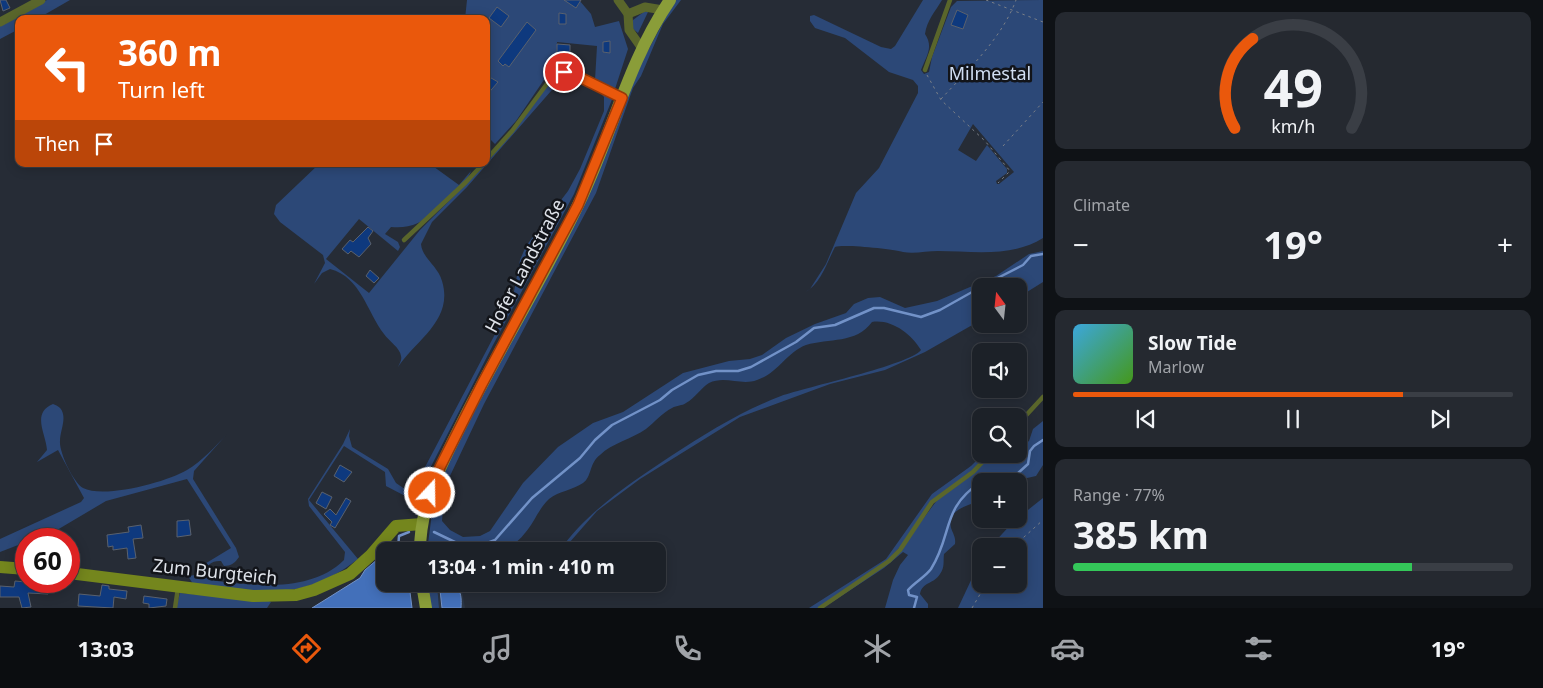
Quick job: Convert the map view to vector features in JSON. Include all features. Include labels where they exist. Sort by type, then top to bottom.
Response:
[{"type":"main road","name":"Hofer Landstraße","points":[[421,542],[426,504],[440,467],[482,384],[578,205],[643,50],[667,5]]},
{"type":"main road","points":[[423,592],[426,608]]},
{"type":"street","points":[[0,22],[41,0]]},
{"type":"street","points":[[618,0],[628,14],[629,30],[643,50]]},
{"type":"street","points":[[628,14],[645,7],[667,5]]},
{"type":"street","name":"Zum Burgteich","points":[[80,575],[266,598],[296,595],[314,590],[350,574],[371,555],[396,526],[422,524]]},
{"type":"street","points":[[0,567],[15,568]]},
{"type":"lane","points":[[925,70],[950,0]]},
{"type":"lane","points":[[490,156],[512,131],[552,77],[558,73],[573,74],[622,98]]},
{"type":"lane","points":[[404,240],[480,167]]},
{"type":"lane","points":[[1027,414],[1043,397]]},
{"type":"lane","points":[[820,608],[888,561],[900,550],[932,502],[973,472],[982,463]]},
{"type":"lane","points":[[175,608],[178,588]]},
{"type":"path","points":[[986,0],[1043,22]]},
{"type":"path","points":[[941,100],[993,39],[1012,10],[1016,0]]},
{"type":"path","points":[[925,70],[941,100],[985,141],[1010,171],[998,182]]},
{"type":"path","points":[[1003,146],[1043,102]]},
{"type":"path","points":[[1023,538],[1043,520]]},
{"type":"path","points":[[972,608],[981,593]]},
{"type":"shaded area","points":[[376,561],[376,592],[410,592],[412,608],[312,608],[360,578],[365,570]]},
{"type":"shaded area","points":[[438,592],[462,592],[465,608],[439,608]]},
{"type":"shaded area","points":[[440,592],[460,592],[461,608],[442,608]]},
{"type":"green space","points":[[47,0],[70,0],[44,15],[20,15]]},
{"type":"green space","points":[[467,0],[579,0],[591,14],[595,27],[619,21],[628,49],[615,89],[595,80],[597,46],[557,42],[556,68],[552,68],[516,121],[495,144],[490,139],[490,15],[465,15]]},
{"type":"green space","points":[[675,0],[681,0],[663,24],[641,76],[633,88],[596,193],[484,404],[441,495],[443,501],[438,500],[435,496],[440,480],[636,73]]},
{"type":"green space","name":"Milmestal","points":[[923,0],[942,0],[929,20],[926,29],[925,34],[928,39],[929,48],[921,70],[924,74],[929,72],[932,57],[951,7],[957,1],[1043,0],[1043,238],[1018,248],[991,252],[938,251],[907,253],[868,247],[835,247],[819,279],[810,289],[826,264],[856,193],[879,168],[918,93],[918,86],[913,80],[889,72],[845,38],[815,28],[810,21],[810,16],[814,15],[881,47],[891,49],[895,46]],"holes":[[[973,124],[1014,172],[997,184],[996,181],[1007,173],[1007,169],[987,145],[976,161],[958,150]]]},
{"type":"green space","points":[[645,11],[648,12],[638,33],[632,28],[633,20]]},
{"type":"green space","points":[[15,18],[15,31],[0,39],[0,26]]},
{"type":"green space","points":[[559,75],[571,76],[611,94],[613,97],[574,194],[493,345],[418,492],[410,489],[415,487],[512,302],[520,260],[526,246],[568,191],[580,169],[604,111],[604,97],[589,85],[570,80],[558,83],[490,161],[548,85]]},
{"type":"green space","points":[[316,167],[434,167],[459,185],[471,171],[456,192],[424,220],[408,226],[391,227],[385,234],[398,242],[400,247],[398,251],[359,219],[326,259],[369,293],[420,230],[484,167],[432,222],[421,244],[424,254],[442,281],[443,307],[431,328],[398,367],[401,362],[399,350],[384,334],[356,287],[341,273],[330,269],[322,273],[314,284],[325,263],[323,255],[280,222],[274,214],[276,205]]},
{"type":"green space","points":[[1043,251],[1043,282],[1028,291],[1028,278],[991,278],[996,276],[1029,254]]},
{"type":"green space","points":[[972,286],[972,325],[925,352],[885,370],[830,384],[740,417],[640,479],[597,511],[570,542],[566,542],[583,523],[610,499],[671,456],[724,423],[752,408],[781,396],[878,369],[913,356],[921,350],[912,338],[894,325],[879,322],[872,322],[866,329],[850,337],[806,345],[799,348],[770,373],[757,380],[745,382],[721,380],[709,383],[689,401],[668,410],[646,429],[605,451],[596,458],[586,480],[549,499],[523,536],[516,542],[428,542],[433,506],[440,505],[443,509],[442,521],[450,530],[463,537],[480,536],[490,531],[523,483],[558,447],[593,423],[623,412],[683,373],[762,355],[786,338],[815,324],[846,313],[854,304],[868,298],[880,297],[905,308],[937,301]]},
{"type":"green space","points":[[53,404],[62,410],[63,420],[60,446],[67,466],[79,485],[93,491],[105,492],[135,488],[178,475],[198,462],[227,434],[194,471],[193,479],[236,548],[239,557],[229,565],[224,566],[221,561],[210,564],[207,573],[210,580],[244,584],[280,585],[315,578],[330,571],[344,560],[345,552],[309,506],[308,499],[343,444],[350,429],[349,436],[352,447],[388,469],[396,483],[412,494],[409,498],[386,486],[385,472],[344,446],[309,500],[358,559],[317,583],[298,589],[259,591],[193,584],[188,576],[203,574],[203,565],[231,548],[187,479],[106,501],[60,528],[24,528],[81,502],[84,498],[58,450],[37,462],[47,450],[41,424],[41,418],[46,408]]},
{"type":"green space","points":[[1043,421],[1043,465],[1036,476],[1027,478],[1027,473],[973,473],[984,463],[1027,463],[1027,442],[1033,429]]},
{"type":"green space","points":[[974,463],[980,463],[935,498],[901,546],[887,561],[818,608],[809,608],[886,559],[932,494]]},
{"type":"green space","points":[[972,474],[972,504],[960,509],[952,516],[951,528],[955,537],[955,544],[944,554],[942,571],[938,577],[921,590],[920,594],[928,604],[928,608],[885,608],[893,580],[900,565],[908,555],[903,552],[884,568],[823,608],[892,560],[938,499]]},
{"type":"green space","points":[[1043,498],[1043,608],[958,608],[972,578],[972,593],[1027,593],[1027,538],[998,538],[1008,528],[1027,528],[1027,511]]},
{"type":"green space","points":[[15,532],[15,546],[0,552],[0,539]]},
{"type":"green space","points":[[429,592],[438,592],[439,608],[431,608]]},
{"type":"green space","points":[[180,593],[271,602],[267,608],[176,608]]},
{"type":"building","points":[[0,0],[6,0],[10,8],[3,11]]},
{"type":"building","points":[[564,0],[581,0],[576,8]]},
{"type":"building","points":[[497,7],[509,16],[501,27],[490,19]]},
{"type":"building","points":[[957,10],[968,15],[963,29],[951,25]]},
{"type":"building","points":[[559,13],[566,14],[566,24],[559,24]]},
{"type":"building","points":[[527,22],[536,30],[509,67],[505,64],[503,66],[498,61]]},
{"type":"building","points":[[610,41],[610,53],[603,52],[603,42]]},
{"type":"building","points":[[557,44],[570,45],[570,56],[557,55]]},
{"type":"building","points":[[551,59],[561,60],[561,67],[551,67]]},
{"type":"building","points":[[490,77],[498,82],[490,91]]},
{"type":"building","points":[[368,227],[373,231],[368,238],[371,244],[359,257],[351,251],[348,254],[342,249],[350,240],[353,242]]},
{"type":"building","points":[[370,270],[379,278],[374,283],[366,276]]},
{"type":"building","points":[[340,465],[352,472],[344,482],[334,476]]},
{"type":"building","points":[[322,492],[332,497],[326,509],[316,503]]},
{"type":"building","points":[[346,498],[351,501],[335,528],[330,525],[332,522],[324,514],[330,509],[336,515]]},
{"type":"building","points":[[189,520],[191,535],[177,537],[177,521]]},
{"type":"building","points":[[141,525],[143,538],[133,539],[136,558],[128,559],[127,548],[113,550],[113,546],[108,547],[107,535],[129,532],[128,527]]},
{"type":"building","points":[[15,581],[15,593],[28,593],[31,607],[22,608],[19,597],[0,597],[0,586],[14,587]]},
{"type":"building","points":[[102,585],[109,586],[109,589],[127,591],[126,599],[114,597],[113,608],[78,606],[79,594],[100,596]]},
{"type":"building","points":[[144,596],[167,599],[166,606],[149,608],[149,604],[143,603]]},
{"type":"waterway","points":[[998,278],[1023,265],[1031,256],[1043,254]]},
{"type":"waterway","points":[[434,532],[459,544],[482,545],[495,540],[532,498],[580,458],[595,440],[612,425],[660,400],[672,390],[698,375],[716,371],[738,371],[751,367],[796,342],[814,328],[835,325],[874,308],[884,308],[921,317],[940,310],[972,292]]},
{"type":"waterway","points":[[1018,473],[1028,464],[1030,451],[1043,440]]},
{"type":"waterway","points":[[914,608],[917,597],[909,595],[908,590],[931,569],[938,556],[953,512],[959,502],[972,489]]},
{"type":"waterway","points":[[399,542],[399,536],[409,532]]},
{"type":"route","points":[[430,493],[440,467],[482,384],[578,205],[591,178],[622,98],[573,74],[564,72]]}]
